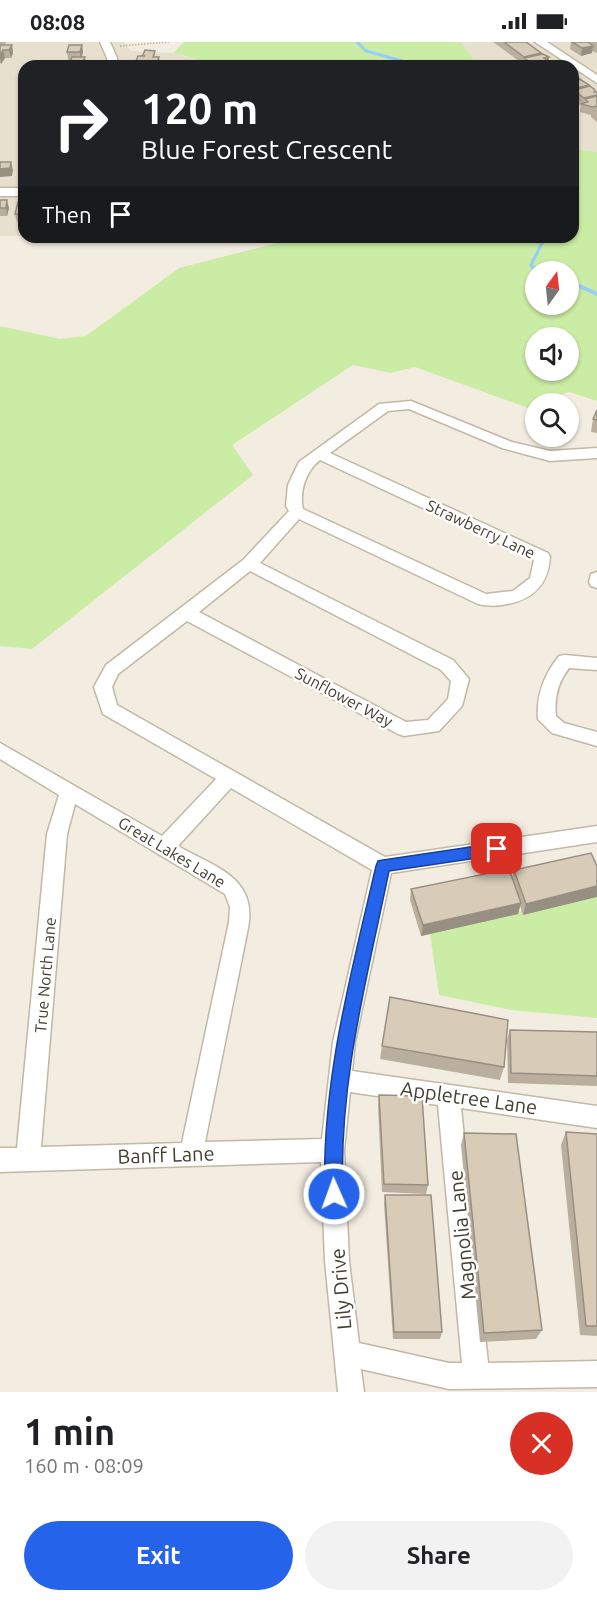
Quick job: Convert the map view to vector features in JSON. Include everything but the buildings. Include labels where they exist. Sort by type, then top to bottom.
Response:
[{"type":"street","points":[[542,42],[568,60]]},
{"type":"street","points":[[106,45],[112,60]]},
{"type":"street","points":[[579,68],[597,80]]},
{"type":"street","points":[[0,192],[18,192]]},
{"type":"street","points":[[597,453],[550,456],[507,445],[411,405],[384,407],[304,465],[296,485],[294,506],[297,512],[249,564],[112,670],[103,687],[109,709],[383,866],[597,834]]},
{"type":"street","name":"Strawberry Lane","points":[[297,512],[484,600],[504,599],[528,592],[542,572],[542,557],[320,454]]},
{"type":"street","name":"Sunflower Way","points":[[187,613],[404,729],[433,726],[456,701],[460,679],[447,665],[249,564]]},
{"type":"street","points":[[597,664],[565,661],[557,671],[544,701],[547,718],[558,728],[597,739]]},
{"type":"street","name":"Great Lakes Lane","points":[[0,750],[232,888],[238,895],[241,903],[238,928],[191,1154]]},
{"type":"street","points":[[164,847],[228,779]]},
{"type":"street","name":"True North Lane","points":[[28,1160],[57,834],[70,792]]},
{"type":"street","name":"Lily Drive","points":[[351,1392],[337,1261],[332,1150],[344,1042],[383,866]]},
{"type":"street","name":"Appletree Lane","points":[[340,1080],[597,1117]]},
{"type":"street","name":"Magnolia Lane","points":[[448,1095],[477,1376]]},
{"type":"street","name":"Banff Lane","points":[[0,1160],[332,1150]]},
{"type":"street","points":[[347,1353],[448,1376],[597,1374]]},
{"type":"path","points":[[106,45],[169,42]]},
{"type":"shaded area","points":[[0,42],[124,42],[131,51],[173,53],[197,59],[18,60],[18,236],[0,236]]},
{"type":"shaded area","points":[[461,42],[597,42],[597,152],[579,150],[579,60],[474,60]]},
{"type":"green space","points":[[184,42],[461,42],[474,60],[197,60],[173,53]]},
{"type":"green space","points":[[579,150],[597,152],[597,401],[579,395],[579,393],[525,393],[525,407],[415,367],[391,373],[353,365],[232,445],[253,475],[32,649],[0,646],[0,326],[60,339],[86,336],[179,268],[277,243],[579,243]]},
{"type":"green space","points":[[597,891],[597,1018],[511,1010],[439,995],[430,934]]},
{"type":"waterway","points":[[357,42],[366,51],[399,60]]},
{"type":"waterway","points":[[533,261],[542,243]]},
{"type":"waterway","points":[[579,286],[597,294]]},
{"type":"route","points":[[334,1194],[332,1150],[344,1042],[383,866],[497,849]]}]
